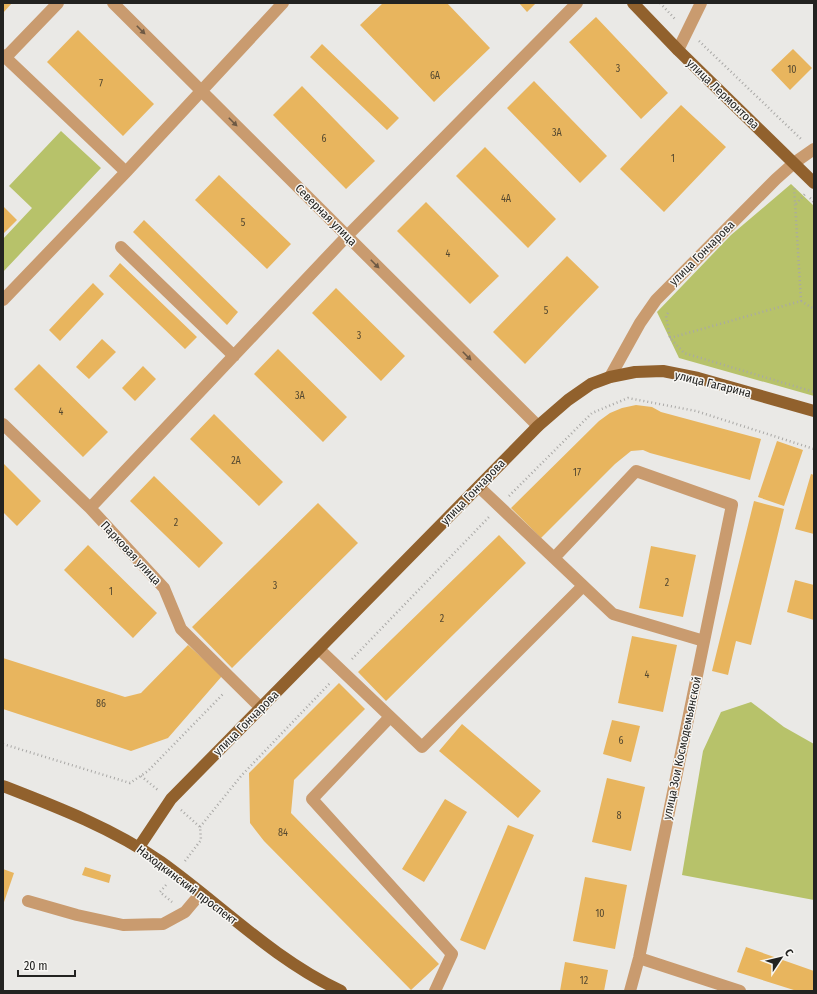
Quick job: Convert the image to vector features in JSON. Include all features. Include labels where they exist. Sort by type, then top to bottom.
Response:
[{"type":"main road","name":"улица Лермонтова","points":[[633,3],[678,50],[814,183]]},
{"type":"main road","name":"улица Гагарина","points":[[610,377],[635,372],[663,371],[698,378],[814,411]]},
{"type":"main road","name":"улица Гончарова","points":[[139,847],[170,799],[538,426],[568,400],[591,384],[610,377]]},
{"type":"main road","name":"Находкинский проспект","points":[[3,786],[95,825],[139,847],[201,893],[253,936],[290,962],[341,991]]},
{"type":"street","points":[[58,3],[4,56],[126,172]]},
{"type":"street","name":"Северная улица","points":[[113,3],[538,426]]},
{"type":"street","points":[[3,300],[126,172],[283,3]]},
{"type":"street","points":[[90,508],[348,236],[577,3]]},
{"type":"street","points":[[678,50],[701,3]]},
{"type":"street","name":"улица Гончарова","points":[[610,377],[640,323],[656,300],[776,179],[794,163],[813,150]]},
{"type":"street","points":[[120,247],[234,356]]},
{"type":"street","name":"Парковая улица","points":[[3,424],[90,508],[164,588],[181,630],[261,708]]},
{"type":"street","name":"улица Зои Космодемьянской","points":[[554,558],[636,471],[732,505],[639,958],[630,991]]},
{"type":"street","points":[[479,487],[613,614],[704,641]]},
{"type":"street","points":[[319,649],[422,747],[583,586]]},
{"type":"street","points":[[390,717],[312,799],[452,954],[435,991]]},
{"type":"street","points":[[28,901],[123,926],[163,924],[185,912],[201,893]]},
{"type":"street","points":[[639,958],[740,991]]},
{"type":"path","points":[[660,3],[813,150]]},
{"type":"path","points":[[793,180],[796,205],[801,300]]},
{"type":"path","points":[[801,300],[814,309]]},
{"type":"path","points":[[670,338],[801,300]]},
{"type":"path","points":[[669,310],[666,316],[670,338],[684,353],[814,392]]},
{"type":"path","points":[[200,827],[241,776],[500,506],[592,413],[628,398],[696,411],[814,449]]},
{"type":"path","points":[[3,744],[130,783],[148,772],[234,682]]},
{"type":"path","points":[[141,776],[170,799],[200,827],[201,840],[176,874],[160,892],[185,912]]},
{"type":"green space","points":[[61,131],[101,168],[3,272],[3,239],[32,208],[9,186]]},
{"type":"green space","points":[[791,184],[814,206],[814,396],[679,358],[657,312],[731,235]]},
{"type":"green space","points":[[751,702],[784,727],[814,744],[814,900],[682,875],[703,751],[721,712]]},
{"type":"building","points":[[3,3],[12,3],[3,13]]},
{"type":"building","points":[[383,3],[447,3],[490,48],[434,102],[360,25]]},
{"type":"building","points":[[519,3],[536,3],[527,12]]},
{"type":"building","points":[[596,17],[668,93],[641,119],[569,42]]},
{"type":"building","points":[[78,30],[154,104],[123,136],[47,62]]},
{"type":"building","points":[[322,44],[399,118],[387,130],[310,57]]},
{"type":"building","points":[[793,49],[812,68],[790,90],[771,70]]},
{"type":"building","points":[[534,81],[607,156],[580,183],[507,108]]},
{"type":"building","points":[[302,86],[375,161],[346,189],[273,115]]},
{"type":"building","points":[[681,105],[726,147],[664,212],[620,169]]},
{"type":"building","points":[[485,147],[556,219],[528,248],[456,176]]},
{"type":"building","points":[[219,175],[291,244],[267,269],[195,200]]},
{"type":"building","points":[[426,202],[499,276],[470,304],[397,231]]},
{"type":"building","points":[[3,206],[17,220],[3,234]]},
{"type":"building","points":[[144,220],[238,312],[227,325],[133,232]]},
{"type":"building","points":[[567,256],[599,287],[525,364],[493,332]]},
{"type":"building","points":[[120,263],[197,337],[185,349],[109,276]]},
{"type":"building","points":[[93,283],[104,294],[60,341],[49,330]]},
{"type":"building","points":[[336,288],[405,356],[381,381],[312,313]]},
{"type":"building","points":[[102,339],[116,352],[89,379],[76,367]]},
{"type":"building","points":[[278,349],[347,417],[323,442],[254,374]]},
{"type":"building","points":[[39,364],[108,432],[83,457],[14,389]]},
{"type":"building","points":[[143,366],[156,379],[135,401],[122,388]]},
{"type":"building","points":[[636,405],[652,407],[661,412],[761,439],[750,480],[643,450],[631,451],[615,464],[541,538],[511,508],[599,421],[610,413],[622,408]]},
{"type":"building","points":[[214,414],[283,482],[259,506],[190,439]]},
{"type":"building","points":[[777,441],[803,450],[784,506],[758,497]]},
{"type":"building","points":[[3,463],[41,501],[17,526],[3,512]]},
{"type":"building","points":[[811,474],[814,475],[814,534],[795,529]]},
{"type":"building","points":[[154,476],[223,543],[199,568],[130,501]]},
{"type":"building","points":[[754,501],[784,509],[751,645],[736,641],[728,675],[712,671]]},
{"type":"building","points":[[318,503],[358,543],[232,668],[192,627]]},
{"type":"building","points":[[499,535],[526,563],[386,701],[358,672]]},
{"type":"building","points":[[88,545],[157,613],[133,638],[64,570]]},
{"type":"building","points":[[651,546],[696,555],[683,617],[639,608]]},
{"type":"building","points":[[795,580],[814,585],[814,620],[787,612]]},
{"type":"building","points":[[632,636],[677,645],[663,712],[618,703]]},
{"type":"building","points":[[188,645],[222,676],[168,738],[131,751],[3,709],[3,658],[125,697],[141,693]]},
{"type":"building","points":[[339,683],[365,709],[294,780],[291,813],[439,964],[411,990],[264,841],[250,823],[249,773]]},
{"type":"building","points":[[612,720],[640,726],[631,762],[603,754]]},
{"type":"building","points":[[462,724],[541,791],[518,818],[439,751]]},
{"type":"building","points":[[607,778],[645,787],[631,851],[592,842]]},
{"type":"building","points":[[445,799],[467,812],[424,882],[402,869]]},
{"type":"building","points":[[508,825],[534,835],[485,950],[460,940]]},
{"type":"building","points":[[85,867],[111,875],[109,883],[82,875]]},
{"type":"building","points":[[3,869],[14,873],[3,905]]},
{"type":"building","points":[[585,877],[627,885],[615,949],[573,941]]},
{"type":"building","points":[[746,947],[814,971],[814,991],[797,991],[737,972]]},
{"type":"building","points":[[565,962],[608,970],[604,991],[560,991]]}]
